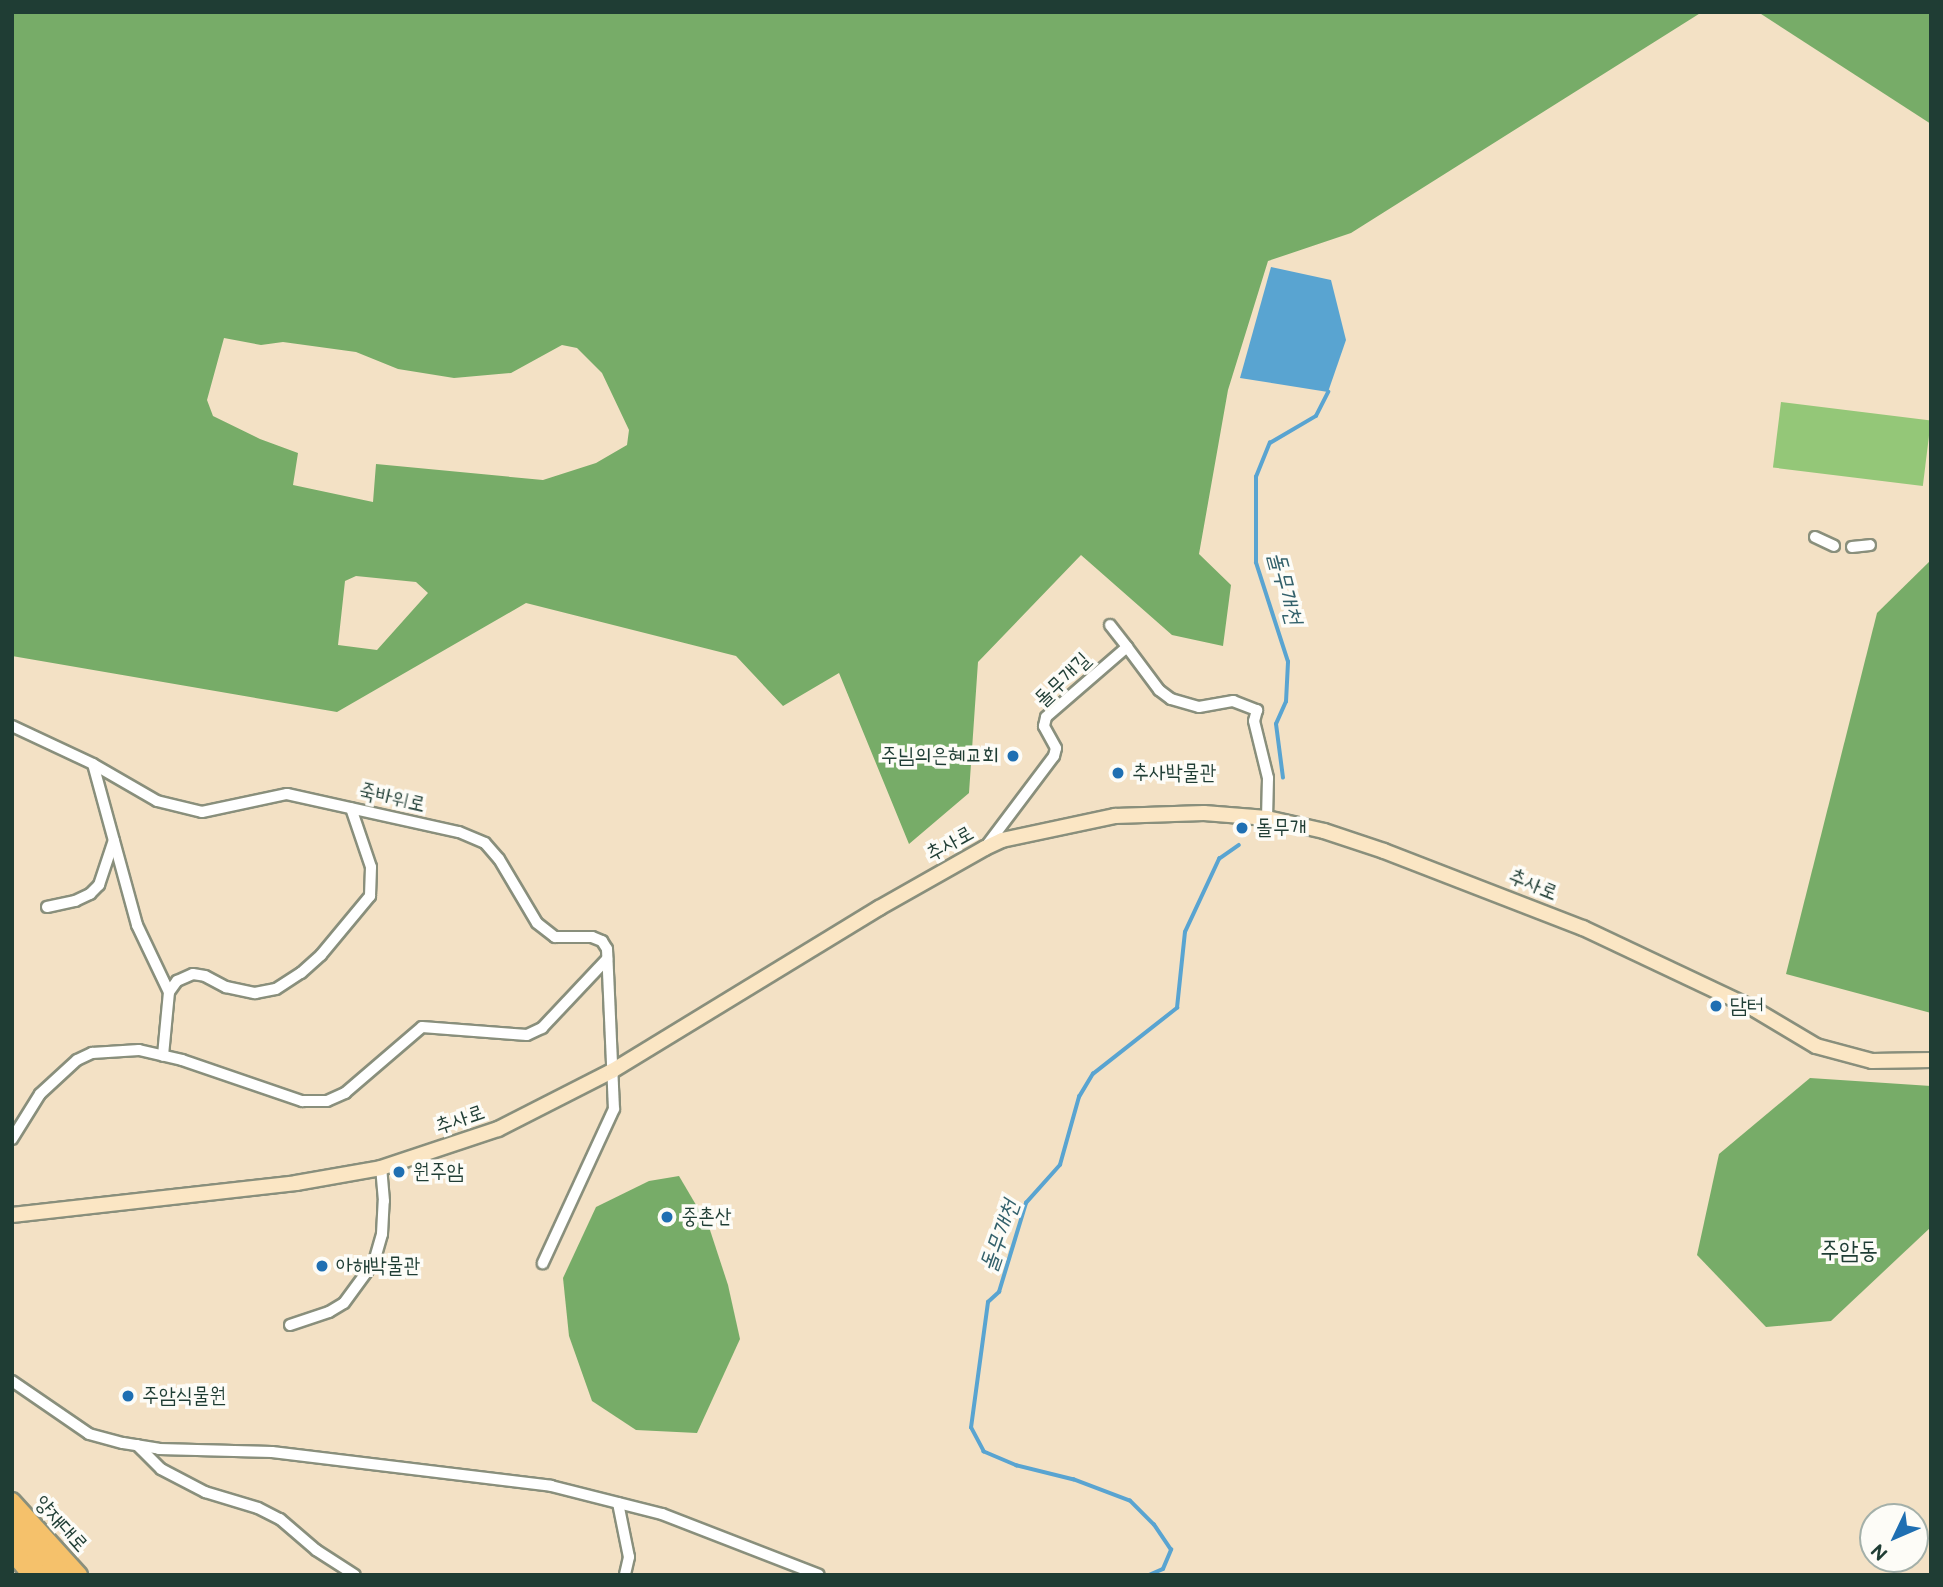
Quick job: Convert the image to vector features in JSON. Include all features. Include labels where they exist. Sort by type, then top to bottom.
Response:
[{"type":"highway","points":[[12,1514],[62,1575]]},
{"type":"highway","points":[[12,1551],[32,1575]]},
{"type":"main road","name":"양재대로","points":[[12,1500],[79,1575]]},
{"type":"main road","points":[[12,1536],[47,1575]]},
{"type":"street","points":[[1815,537],[1834,546]]},
{"type":"street","points":[[1852,547],[1870,545]]},
{"type":"street","points":[[1110,625],[1159,690],[1171,699],[1199,707],[1233,701],[1257,710],[1254,721],[1268,778],[1267,818]]},
{"type":"street","name":"돌무개길","points":[[985,848],[1054,756],[1056,748],[1044,726],[1046,717],[1127,647]]},
{"type":"street","name":"죽바위로","points":[[12,726],[93,764],[157,801],[202,811],[287,794],[459,832],[485,843],[499,859],[537,923],[555,937],[592,937],[601,941],[607,949],[607,959]]},
{"type":"street","points":[[93,764],[138,925],[169,992],[163,1056]]},
{"type":"street","points":[[169,992],[177,981],[193,974],[205,976],[226,987],[255,993],[275,989],[301,973],[321,955],[370,896],[371,867],[351,808]]},
{"type":"street","name":"추사로","points":[[12,1215],[245,1191],[381,1168],[498,1129],[612,1071],[831,937],[985,848],[1002,840],[1115,816],[1204,813],[1267,818],[1324,831],[1384,851],[1583,928],[1754,1009],[1816,1046],[1872,1061],[1931,1060]]},
{"type":"street","points":[[47,907],[75,901],[90,894],[99,885],[114,840]]},
{"type":"street","points":[[12,1139],[40,1094],[77,1060],[92,1053],[139,1050],[302,1101],[327,1101],[345,1093],[422,1027],[527,1035],[542,1028],[607,959]]},
{"type":"street","points":[[543,1263],[614,1109],[607,959]]},
{"type":"street","points":[[290,1325],[329,1312],[344,1303],[374,1262],[382,1234],[384,1200],[381,1168]]},
{"type":"street","points":[[12,1381],[89,1434],[159,1449],[272,1452],[551,1486],[662,1514],[819,1575]]},
{"type":"street","points":[[136,1445],[161,1469],[205,1492],[258,1508],[280,1519],[316,1550],[355,1575]]},
{"type":"street","points":[[618,1503],[629,1557],[625,1575]]},
{"type":"green space","points":[[12,12],[1702,12],[1351,233],[1268,261],[1228,390],[1199,554],[1231,585],[1223,646],[1172,635],[1081,555],[978,662],[969,793],[909,844],[839,673],[783,706],[736,656],[526,603],[337,712],[12,656]],"holes":[[[224,338],[261,345],[283,342],[356,352],[398,369],[454,378],[511,373],[562,345],[577,348],[602,373],[629,430],[627,445],[596,463],[543,480],[376,464],[373,502],[293,485],[298,453],[260,439],[213,416],[207,400]],[[356,576],[416,582],[428,593],[377,650],[338,645],[345,581]]]},
{"type":"green space","points":[[1758,12],[1931,12],[1931,124]]},
{"type":"green space","points":[[1781,402],[1931,420],[1923,486],[1773,468]]},
{"type":"green space","points":[[1931,560],[1931,1013],[1786,974],[1877,613]]},
{"type":"green space","points":[[1810,1078],[1931,1086],[1931,1227],[1831,1321],[1766,1327],[1697,1255],[1719,1154]]},
{"type":"green space","points":[[679,1176],[709,1227],[728,1285],[740,1339],[697,1433],[636,1430],[592,1401],[569,1336],[563,1278],[596,1207],[649,1181]]},
{"type":"water","points":[[1271,267],[1331,280],[1346,340],[1328,392],[1240,378]]},
{"type":"waterway","name":"돌무개천","points":[[1283,778],[1276,724],[1286,702],[1288,662],[1256,563],[1256,477],[1270,443],[1316,416],[1328,392]]},
{"type":"waterway","name":"돌무개천","points":[[1149,1575],[1163,1569],[1171,1550],[1154,1525],[1130,1501],[1074,1480],[1017,1466],[984,1452],[971,1428],[988,1302],[999,1292],[1026,1203],[1060,1165],[1079,1097],[1093,1074],[1177,1008],[1185,932],[1219,859],[1239,845]]},
{"type":"place","name":"주님의은혜교회","points":[[1013,756]]},
{"type":"place","name":"추사박물관","points":[[1118,773]]},
{"type":"place","name":"돌무개","points":[[1242,828]]},
{"type":"place","name":"담터","points":[[1716,1006]]},
{"type":"place","name":"원주암","points":[[399,1172]]},
{"type":"place","name":"중촌산","points":[[667,1217]]},
{"type":"place","name":"아해박물관","points":[[322,1266]]},
{"type":"place","name":"주암식물원","points":[[128,1396]]},
{"type":"district","name":"주암동","points":[[1849,1251]]}]
